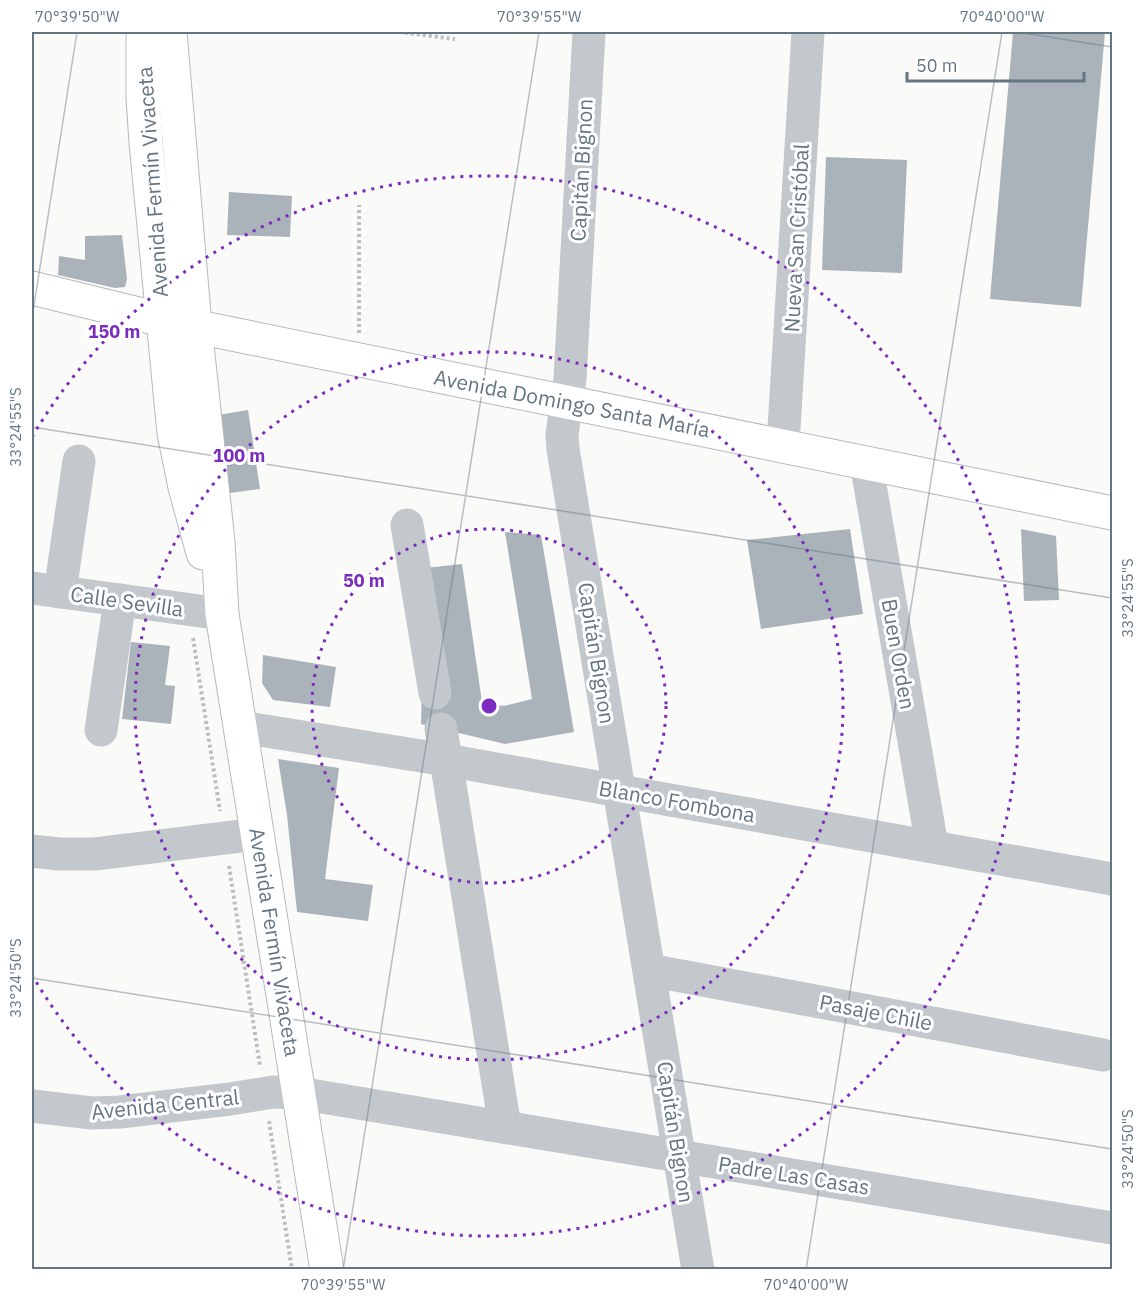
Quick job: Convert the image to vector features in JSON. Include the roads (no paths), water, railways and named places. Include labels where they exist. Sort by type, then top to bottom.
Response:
[{"type":"main road","name":"Avenida Fermín Vivaceta","points":[[143,32],[146,143],[174,433],[185,487],[222,614]]},
{"type":"main road","name":"Avenida Fermín Vivaceta","points":[[170,32],[195,326],[218,542],[222,614],[327,1269]]},
{"type":"main road","name":"Avenida Domingo Santa María","points":[[32,288],[163,320],[1113,513]]},
{"type":"street","name":"Capitán Bignon","points":[[588,32],[571,356],[562,434],[563,449],[698,1269]]},
{"type":"street","name":"Nueva San Cristóbal","points":[[783,445],[808,32]]},
{"type":"street","points":[[46,590],[79,461]]},
{"type":"street","name":"Buen Orden","points":[[866,462],[932,846]]},
{"type":"street","points":[[407,525],[435,693]]},
{"type":"street","name":"Calle Sevilla","points":[[46,590],[222,614]]},
{"type":"street","points":[[101,730],[120,600]]},
{"type":"street","name":"Blanco Fombona","points":[[241,728],[446,760],[1113,879]]},
{"type":"street","points":[[441,729],[506,1127]]},
{"type":"street","points":[[32,851],[94,854],[258,834]]},
{"type":"street","name":"Pasaje Chile","points":[[649,970],[1103,1055]]},
{"type":"street","name":"Avenida Central","points":[[32,1106],[92,1113],[120,1112],[264,1093],[298,1093]]},
{"type":"street","name":"Padre Las Casas","points":[[298,1093],[1113,1228]]}]
